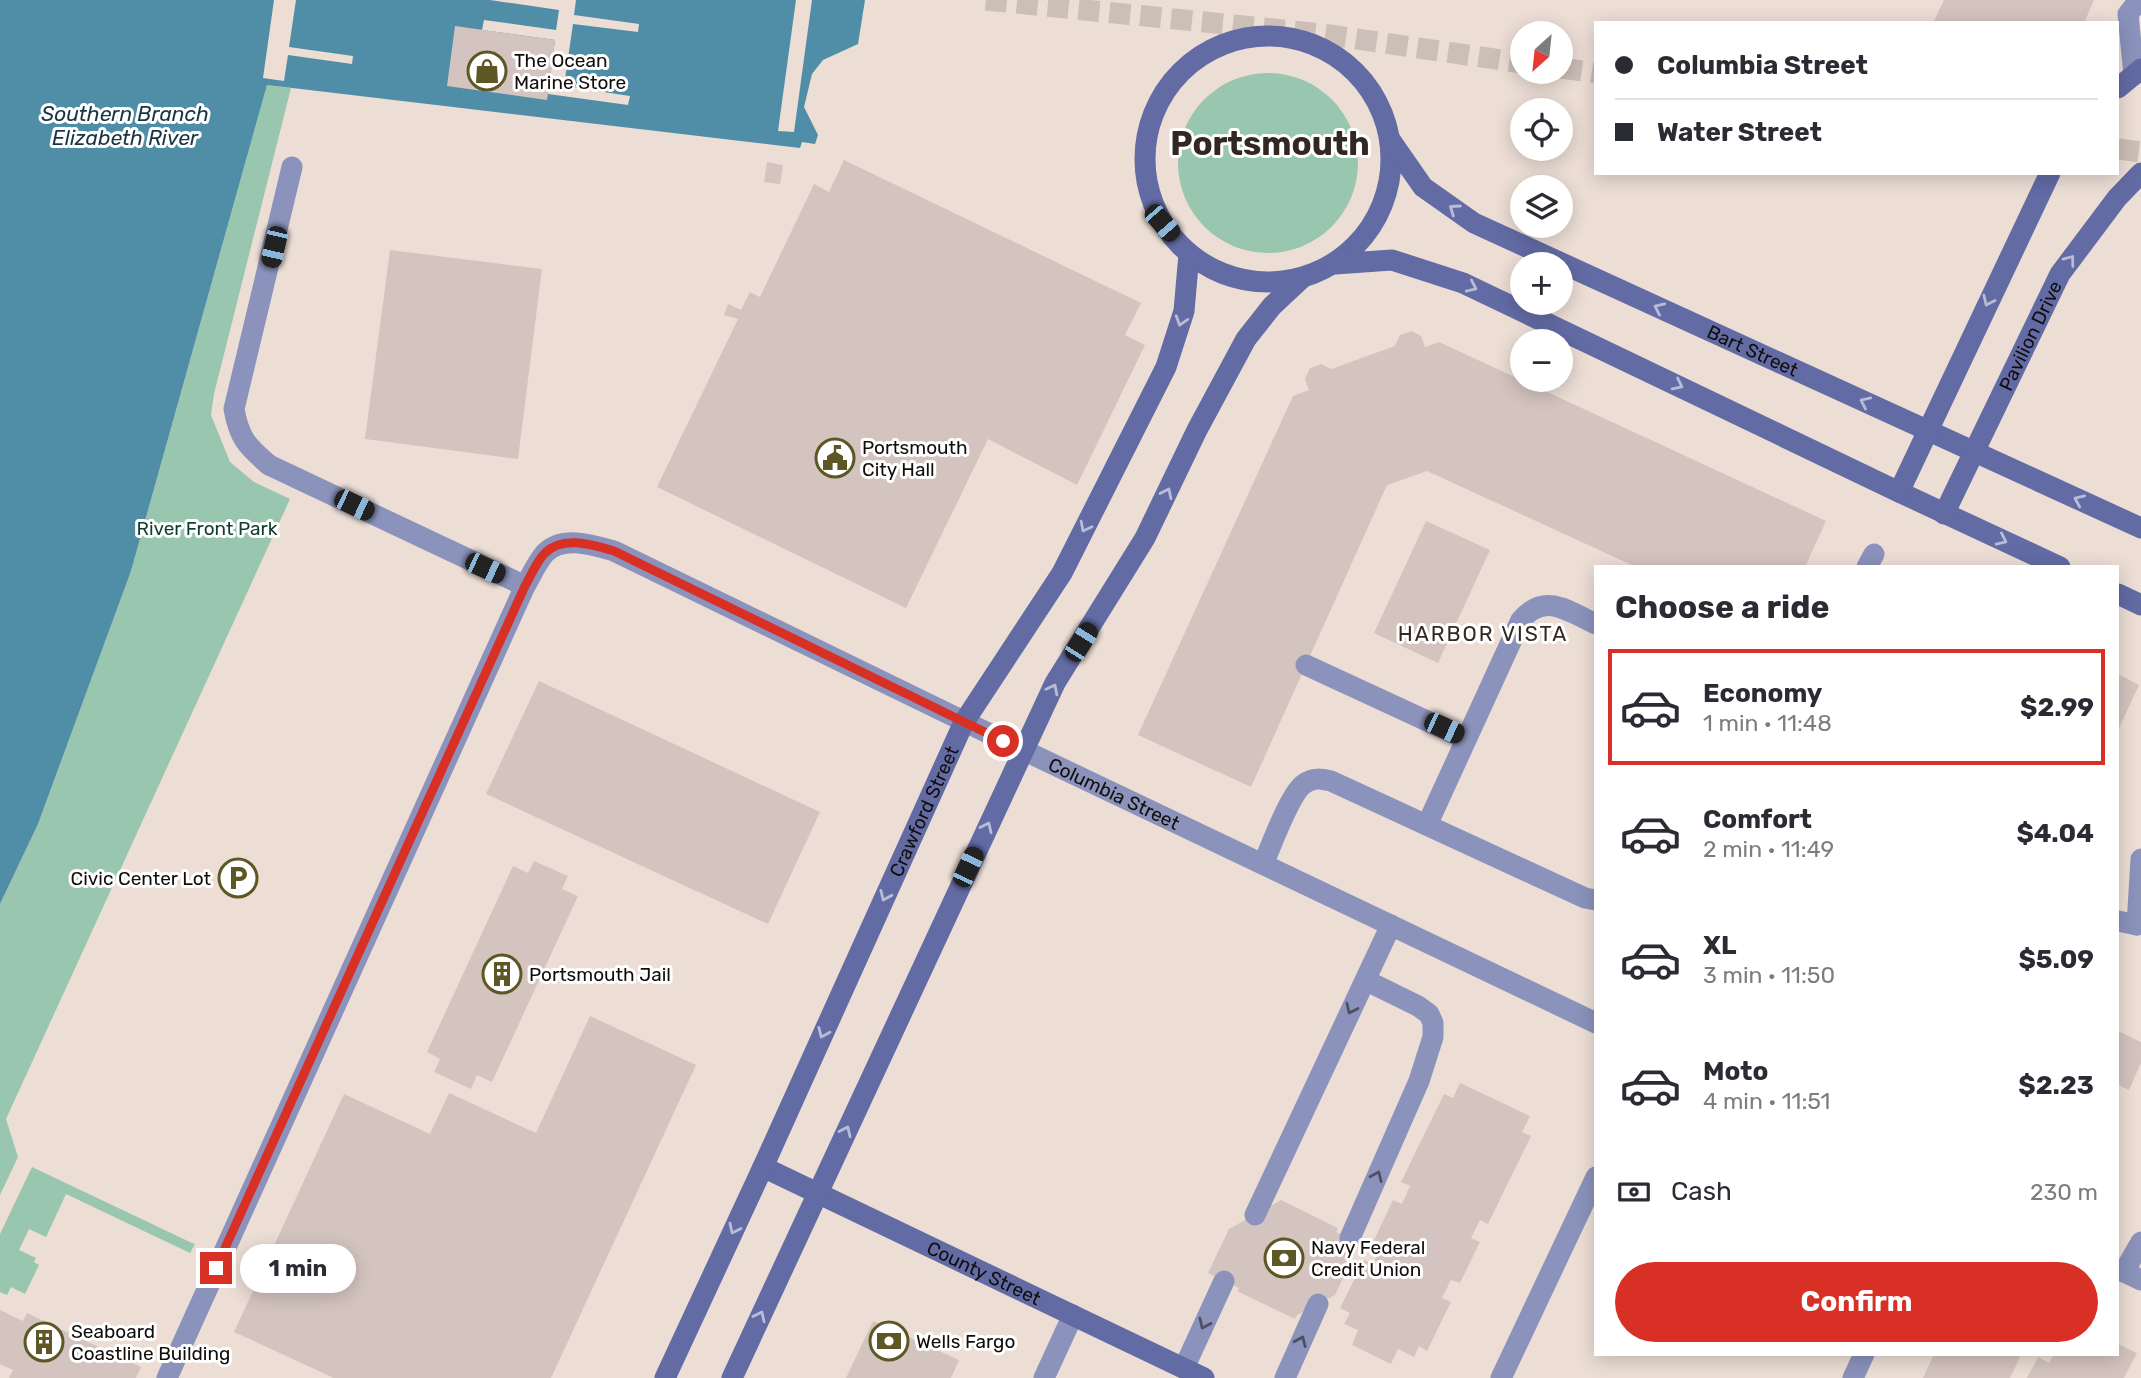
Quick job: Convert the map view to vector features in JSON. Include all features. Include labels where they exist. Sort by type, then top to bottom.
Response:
[{"type":"main road","points":[[1285,36],[1323,48],[1355,72],[1379,103],[1391,141],[1391,177],[1381,210],[1362,240],[1335,264],[1302,278],[1263,283],[1223,274],[1189,254],[1162,223],[1147,187],[1144,147],[1154,109],[1176,76],[1207,51],[1245,37],[1285,36]]},
{"type":"main road","points":[[2119,87],[2138,72]]},
{"type":"main road","name":"Bart Street","points":[[1391,141],[1423,187],[1474,223],[2141,528]]},
{"type":"main road","name":"Pavilion Drive","points":[[1944,513],[2060,274],[2117,198],[2141,173]]},
{"type":"main road","points":[[1899,492],[2049,175]]},
{"type":"main road","name":"Crawford Street","points":[[665,1378],[964,722],[1062,573],[1166,367],[1184,311],[1189,254]]},
{"type":"main road","points":[[1335,264],[1392,260],[1463,283],[2056,565]]},
{"type":"main road","points":[[732,1378],[1055,683],[1145,538],[1197,430],[1246,339],[1272,306],[1302,278]]},
{"type":"main road","points":[[2119,594],[2141,605]]},
{"type":"main road","name":"County Street","points":[[763,1167],[1204,1378]]},
{"type":"street","points":[[2138,72],[2128,14],[2139,0]]},
{"type":"street","points":[[167,1378],[525,586],[268,466],[246,446],[238,429],[234,409],[292,167]]},
{"type":"street","name":"Columbia Street","points":[[525,586],[545,553],[554,548],[584,543],[614,551],[964,722],[1594,1022]]},
{"type":"street","points":[[1427,825],[1521,620],[1530,609],[1544,604],[1558,606],[1594,623]]},
{"type":"street","points":[[1306,664],[1466,739]]},
{"type":"street","points":[[1263,864],[1295,794],[1304,783],[1318,778],[1332,781],[1585,898],[1594,900]]},
{"type":"street","points":[[2127,923],[2141,859]]},
{"type":"street","points":[[1255,1215],[1391,926]]},
{"type":"street","points":[[1350,1238],[1419,1081],[1433,1037],[1433,1023],[1429,1014],[1365,980]]},
{"type":"street","points":[[1501,1378],[1594,1181]]},
{"type":"street","points":[[2128,1274],[2141,1242]]},
{"type":"street","points":[[1184,1368],[1224,1281]]},
{"type":"street","points":[[1285,1378],[1318,1304]]},
{"type":"street","points":[[1044,1378],[1073,1315]]},
{"type":"street","points":[[1853,1378],[1863,1356]]},
{"type":"green space","points":[[1268,73],[1302,80],[1318,88],[1331,100],[1343,113],[1351,129],[1358,163],[1351,197],[1343,213],[1331,226],[1318,238],[1302,246],[1268,253],[1234,246],[1218,238],[1205,226],[1193,213],[1185,197],[1178,163],[1185,129],[1193,113],[1205,100],[1218,88],[1234,80]]},
{"type":"green space","name":"River Front Park","points":[[267,85],[291,88],[211,415],[230,462],[254,482],[290,499],[6,1119],[18,1157],[0,1195],[0,904],[38,824],[131,571]]},
{"type":"green space","points":[[32,1167],[195,1244],[190,1253],[66,1194],[46,1237],[29,1229],[19,1250],[36,1258],[34,1262],[39,1265],[25,1294],[11,1287],[7,1295],[0,1292],[0,1234]]},
{"type":"water","name":"Southern Branch Elizabeth River","points":[[0,0],[865,0],[858,44],[823,60],[812,74],[804,107],[818,135],[815,144],[802,142],[800,148],[267,85],[131,571],[38,824],[0,904]]},
{"type":"pier","points":[[274,0],[296,0],[289,47],[353,56],[352,64],[288,55],[284,81],[263,78]]},
{"type":"pier","points":[[490,0],[576,0],[574,15],[639,24],[638,32],[573,24],[564,86],[630,96],[628,105],[548,94],[555,40],[482,30],[484,20],[556,30],[559,10]]},
{"type":"pier","points":[[796,0],[812,0],[794,132],[778,131]]},
{"type":"building","points":[[1944,0],[2094,0],[2085,21],[1934,21]]},
{"type":"building","points":[[455,26],[555,40],[547,100],[447,86]]},
{"type":"building","points":[[844,160],[1141,303],[1125,335],[1145,345],[1077,485],[988,439],[906,608],[657,487],[738,319],[724,315],[728,304],[741,310],[750,292],[760,297],[814,184],[829,192]]},
{"type":"building","points":[[767,162],[783,165],[780,184],[764,182]]},
{"type":"building","points":[[390,250],[542,269],[518,459],[365,439]]},
{"type":"building","points":[[1412,331],[1421,336],[1425,347],[1439,342],[1510,375],[1510,392],[1547,392],[1826,521],[1806,565],[1632,565],[1427,471],[1387,485],[1251,787],[1138,735],[1293,396],[1309,390],[1305,379],[1310,368],[1321,364],[1331,369],[1395,346],[1400,335]]},
{"type":"building","points":[[1426,521],[1490,550],[1438,663],[1374,633]]},
{"type":"building","points":[[2119,675],[2139,685],[2119,728]]},
{"type":"building","points":[[539,681],[820,812],[768,924],[486,794]]},
{"type":"building","name":"Portsmouth Jail","points":[[534,861],[568,876],[562,889],[578,896],[492,1082],[477,1075],[471,1089],[434,1072],[440,1059],[427,1052],[513,866],[528,873]]},
{"type":"building","points":[[590,1016],[696,1065],[551,1378],[334,1378],[234,1332],[344,1094],[430,1134],[449,1093],[536,1133]]},
{"type":"building","points":[[2119,1031],[2141,1042],[2141,1063],[2129,1090],[2119,1085]]},
{"type":"building","points":[[1460,1083],[1530,1116],[1522,1132],[1531,1136],[1488,1224],[1480,1220],[1471,1238],[1480,1242],[1460,1283],[1451,1280],[1442,1298],[1451,1302],[1427,1351],[1419,1346],[1414,1357],[1398,1349],[1391,1364],[1352,1345],[1358,1330],[1344,1324],[1350,1313],[1340,1308],[1364,1260],[1373,1264],[1382,1246],[1373,1242],[1393,1200],[1402,1204],[1410,1186],[1401,1182],[1444,1094],[1453,1098]]},
{"type":"building","name":"Navy Federal Credit Union","points":[[1281,1200],[1338,1228],[1336,1232],[1360,1243],[1335,1295],[1297,1315],[1295,1319],[1237,1291],[1239,1288],[1208,1273],[1229,1229]]},
{"type":"building","name":"Seaboard Coastline Building","points":[[0,1310],[23,1321],[27,1313],[141,1367],[136,1378],[9,1378],[13,1370],[0,1364]]},
{"type":"building","name":"Wells Fargo","points":[[873,1321],[959,1360],[951,1378],[846,1378]]},
{"type":"building","points":[[2119,1344],[2137,1353],[2124,1378],[2027,1378],[2038,1357],[2049,1363],[2053,1356],[2119,1356]]},
{"type":"building","points":[[1933,1356],[2020,1357],[2010,1378],[1923,1378]]},
{"type":"tunnel","points":[[986,0],[1323,34],[1510,61]]},
{"type":"tunnel","points":[[1573,70],[1594,73]]},
{"type":"tunnel","points":[[2119,149],[2141,152]]},
{"type":"place","name":"The Ocean Marine Store","points":[[487,71]]},
{"type":"place","name":"Portsmouth City Hall","points":[[835,458]]},
{"type":"place","name":"Civic Center Lot","points":[[238,878]]},
{"type":"place","name":"Portsmouth Jail","points":[[502,974]]},
{"type":"place","name":"Navy Federal Credit Union","points":[[1284,1258]]},
{"type":"place","name":"Wells Fargo","points":[[889,1341]]},
{"type":"place","name":"Seaboard Coastline Building","points":[[44,1342]]},
{"type":"district","name":"Portsmouth","points":[[1270,143]]},
{"type":"district","name":"HARBOR VISTA","points":[[1483,634]]},
{"type":"route","points":[[216,1268],[525,586],[545,553],[559,545],[572,543],[584,543],[614,551],[1003,741]]}]
